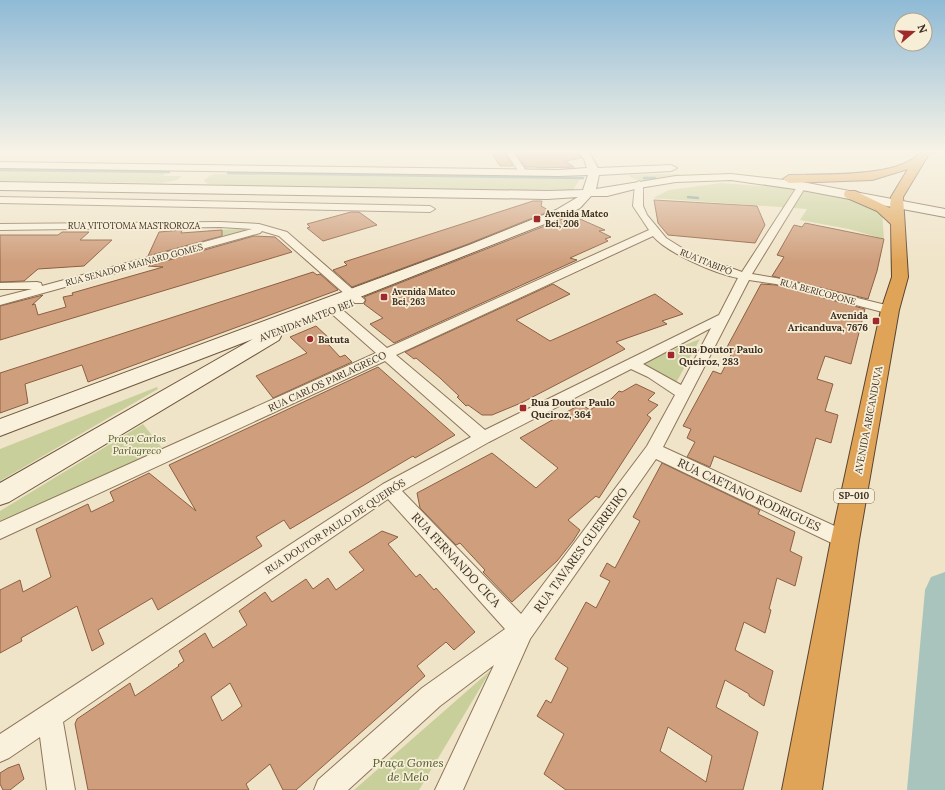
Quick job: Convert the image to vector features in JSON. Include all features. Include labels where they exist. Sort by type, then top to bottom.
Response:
[{"type":"highway","points":[[850,194],[882,208],[897,207],[906,189]]},
{"type":"highway","name":"AVENIDA ARICANDUVA","points":[[802,790],[845,540],[890,310],[900,277],[897,207]]},
{"type":"main road","points":[[195,189],[528,195],[607,192],[620,189]]},
{"type":"main road","points":[[587,193],[590,189]]},
{"type":"main road","points":[[819,189],[850,194],[897,207]]},
{"type":"main road","points":[[827,189],[897,207],[943,209]]},
{"type":"main road","name":"AVENIDA MATEO BEI","points":[[0,437],[197,358],[522,236],[592,206],[607,192]]},
{"type":"main road","name":"AVENIDA MATEO BEI","points":[[356,298],[569,209],[580,202],[587,193]]},
{"type":"main road","points":[[528,195],[554,201],[569,209]]},
{"type":"main road","name":"AVENIDA MATEO BEI","points":[[0,428],[285,328],[331,307]]},
{"type":"main road","points":[[0,495],[285,328]]},
{"type":"main road","points":[[169,396],[192,370],[197,358]]},
{"type":"street","points":[[47,201],[68,189]]},
{"type":"street","points":[[184,204],[202,189]]},
{"type":"street","name":"RUA ITABIPÓ","points":[[639,189],[638,206],[662,240],[686,255],[723,271],[745,276]]},
{"type":"street","points":[[724,317],[745,276],[800,189]]},
{"type":"street","points":[[325,206],[333,192]]},
{"type":"street","points":[[0,200],[430,209]]},
{"type":"street","name":"RUA VITOTOMA MASTROROZA","points":[[0,227],[169,225],[251,226],[268,228],[283,234],[356,298]]},
{"type":"street","name":"RUA SENADOR MAINARD GOMES","points":[[0,301],[268,228]]},
{"type":"street","name":"RUA CARLOS PARLAGRECO","points":[[0,531],[655,231]]},
{"type":"street","name":"RUA BERICOPONE","points":[[745,276],[776,281],[890,310]]},
{"type":"street","points":[[0,286],[57,285]]},
{"type":"street","points":[[331,307],[483,438]]},
{"type":"street","name":"RUA DOUTOR PAULO DE QUEIRÓS","points":[[0,749],[389,489],[483,438],[724,317]]},
{"type":"street","name":"RUA TAVARES GUERREIRO","points":[[449,790],[522,631],[653,450],[724,317]]},
{"type":"street","points":[[630,363],[653,374],[683,393]]},
{"type":"street","name":"RUA CAETANO RODRIGUES","points":[[653,450],[845,540]]},
{"type":"street","name":"RUA FERNANDO CICA","points":[[389,489],[522,631]]},
{"type":"street","points":[[328,790],[431,697],[522,631]]},
{"type":"street","points":[[49,715],[61,790]]},
{"type":"green space","points":[[340,189],[574,189],[527,191]]},
{"type":"green space","points":[[799,189],[814,190],[856,198],[882,210],[884,239],[849,229],[800,220],[807,209],[653,198],[669,190]]},
{"type":"green space","points":[[243,229],[246,230],[204,242],[208,230]]},
{"type":"green space","points":[[700,339],[676,383],[639,363]]},
{"type":"green space","points":[[157,387],[158,389],[0,481],[0,449]]},
{"type":"green space","name":"Praça Carlos Parlagreco","points":[[143,424],[162,448],[0,523],[0,511]]},
{"type":"green space","name":"Praça Gomes de Melo","points":[[491,670],[419,790],[354,790]]},
{"type":"building","points":[[654,200],[757,206],[765,225],[755,243],[668,235],[658,223]]},
{"type":"building","points":[[533,201],[542,201],[541,206],[550,211],[468,244],[352,287],[333,270],[347,265],[344,262]]},
{"type":"building","points":[[351,212],[359,212],[377,225],[323,241],[307,228],[310,227],[307,224]]},
{"type":"building","points":[[565,218],[574,221],[580,219],[605,230],[599,231],[611,237],[605,239],[608,241],[570,258],[577,260],[394,343],[370,324],[383,318],[364,304],[366,300],[364,297]]},
{"type":"building","points":[[805,223],[884,239],[877,271],[868,299],[772,276],[784,257],[777,255],[794,225],[802,227]]},
{"type":"building","points":[[182,230],[181,233],[222,230],[222,236],[148,256],[159,232]]},
{"type":"building","points":[[62,232],[89,232],[80,240],[112,240],[84,266],[38,269],[24,281],[0,282],[0,235],[58,235]]},
{"type":"building","points":[[254,236],[275,237],[292,252],[0,340],[0,306],[43,295],[32,305],[35,304],[38,315],[66,307],[63,297],[73,295],[72,293],[163,267],[148,266]]},
{"type":"building","points":[[313,272],[317,275],[320,274],[338,290],[88,382],[82,365],[25,384],[28,403],[0,413],[0,373]]},
{"type":"building","points":[[553,284],[570,294],[516,320],[550,341],[655,294],[683,314],[662,321],[667,324],[616,342],[625,349],[521,403],[492,415],[482,415],[468,405],[466,406],[457,397],[459,396],[440,378],[416,358],[414,359],[405,352]]},
{"type":"building","points":[[761,284],[776,285],[865,309],[851,364],[825,356],[817,379],[833,384],[825,411],[838,415],[831,443],[816,438],[801,492],[714,456],[710,467],[687,457],[695,442],[687,438],[691,429],[683,426],[713,371],[721,374],[733,351],[726,349]]},
{"type":"building","points":[[316,326],[329,338],[328,344],[340,357],[345,355],[352,362],[273,398],[256,376],[307,353],[290,337]]},
{"type":"building","points":[[378,367],[455,435],[415,458],[413,456],[290,529],[284,520],[256,537],[262,546],[158,610],[152,598],[98,630],[104,644],[92,651],[77,606],[21,638],[22,641],[0,653],[0,590],[20,580],[23,592],[51,577],[36,529],[88,504],[91,512],[114,501],[110,492],[149,473],[196,511],[169,465]]},
{"type":"building","points":[[636,384],[655,393],[648,400],[658,405],[647,415],[651,418],[599,498],[596,496],[568,520],[580,530],[573,541],[557,561],[512,602],[483,572],[485,570],[460,543],[456,545],[420,508],[417,493],[492,453],[536,488],[558,468],[520,438],[581,404],[590,410],[611,399],[619,391],[622,392]]},
{"type":"building","points":[[662,463],[760,510],[758,514],[795,532],[790,551],[802,557],[795,586],[777,578],[769,609],[771,610],[765,633],[744,622],[735,650],[773,671],[764,706],[749,696],[749,694],[725,680],[716,707],[758,732],[743,790],[566,790],[544,774],[564,734],[537,716],[546,700],[551,703],[568,668],[555,659],[586,602],[596,608],[610,581],[600,576],[607,563],[615,568],[640,521],[633,517]],"holes":[[[668,727],[712,756],[706,782],[660,751]]]},
{"type":"building","points":[[382,531],[398,537],[388,544],[416,577],[420,574],[434,590],[436,588],[475,632],[454,650],[446,642],[417,666],[425,676],[296,790],[283,790],[270,764],[246,784],[249,790],[88,790],[75,724],[77,719],[130,683],[135,696],[179,666],[178,665],[184,661],[179,651],[205,633],[213,648],[247,625],[239,611],[265,592],[272,602],[306,579],[313,589],[328,578],[336,590],[364,570],[349,552]],"holes":[[[230,683],[242,706],[222,721],[211,697]]]},
{"type":"building","points":[[19,764],[24,779],[10,790],[3,790],[0,784],[0,773]]},
{"type":"waterway","points":[[688,197],[698,198]]},
{"type":"waterway","points":[[932,790],[945,590]]},
{"type":"place","name":"Avenida Mateo Bei, 206","points":[[537,219]]},
{"type":"place","name":"Avenida Mateo Bei, 263","points":[[384,297]]},
{"type":"place","name":"Avenida Aricanduva, 7676","points":[[876,321]]},
{"type":"place","name":"Batuta","points":[[310,339]]},
{"type":"place","name":"Rua Doutor Paulo Queiroz, 283","points":[[671,355]]},
{"type":"place","name":"Rua Doutor Paulo Queiroz, 364","points":[[523,408]]}]
